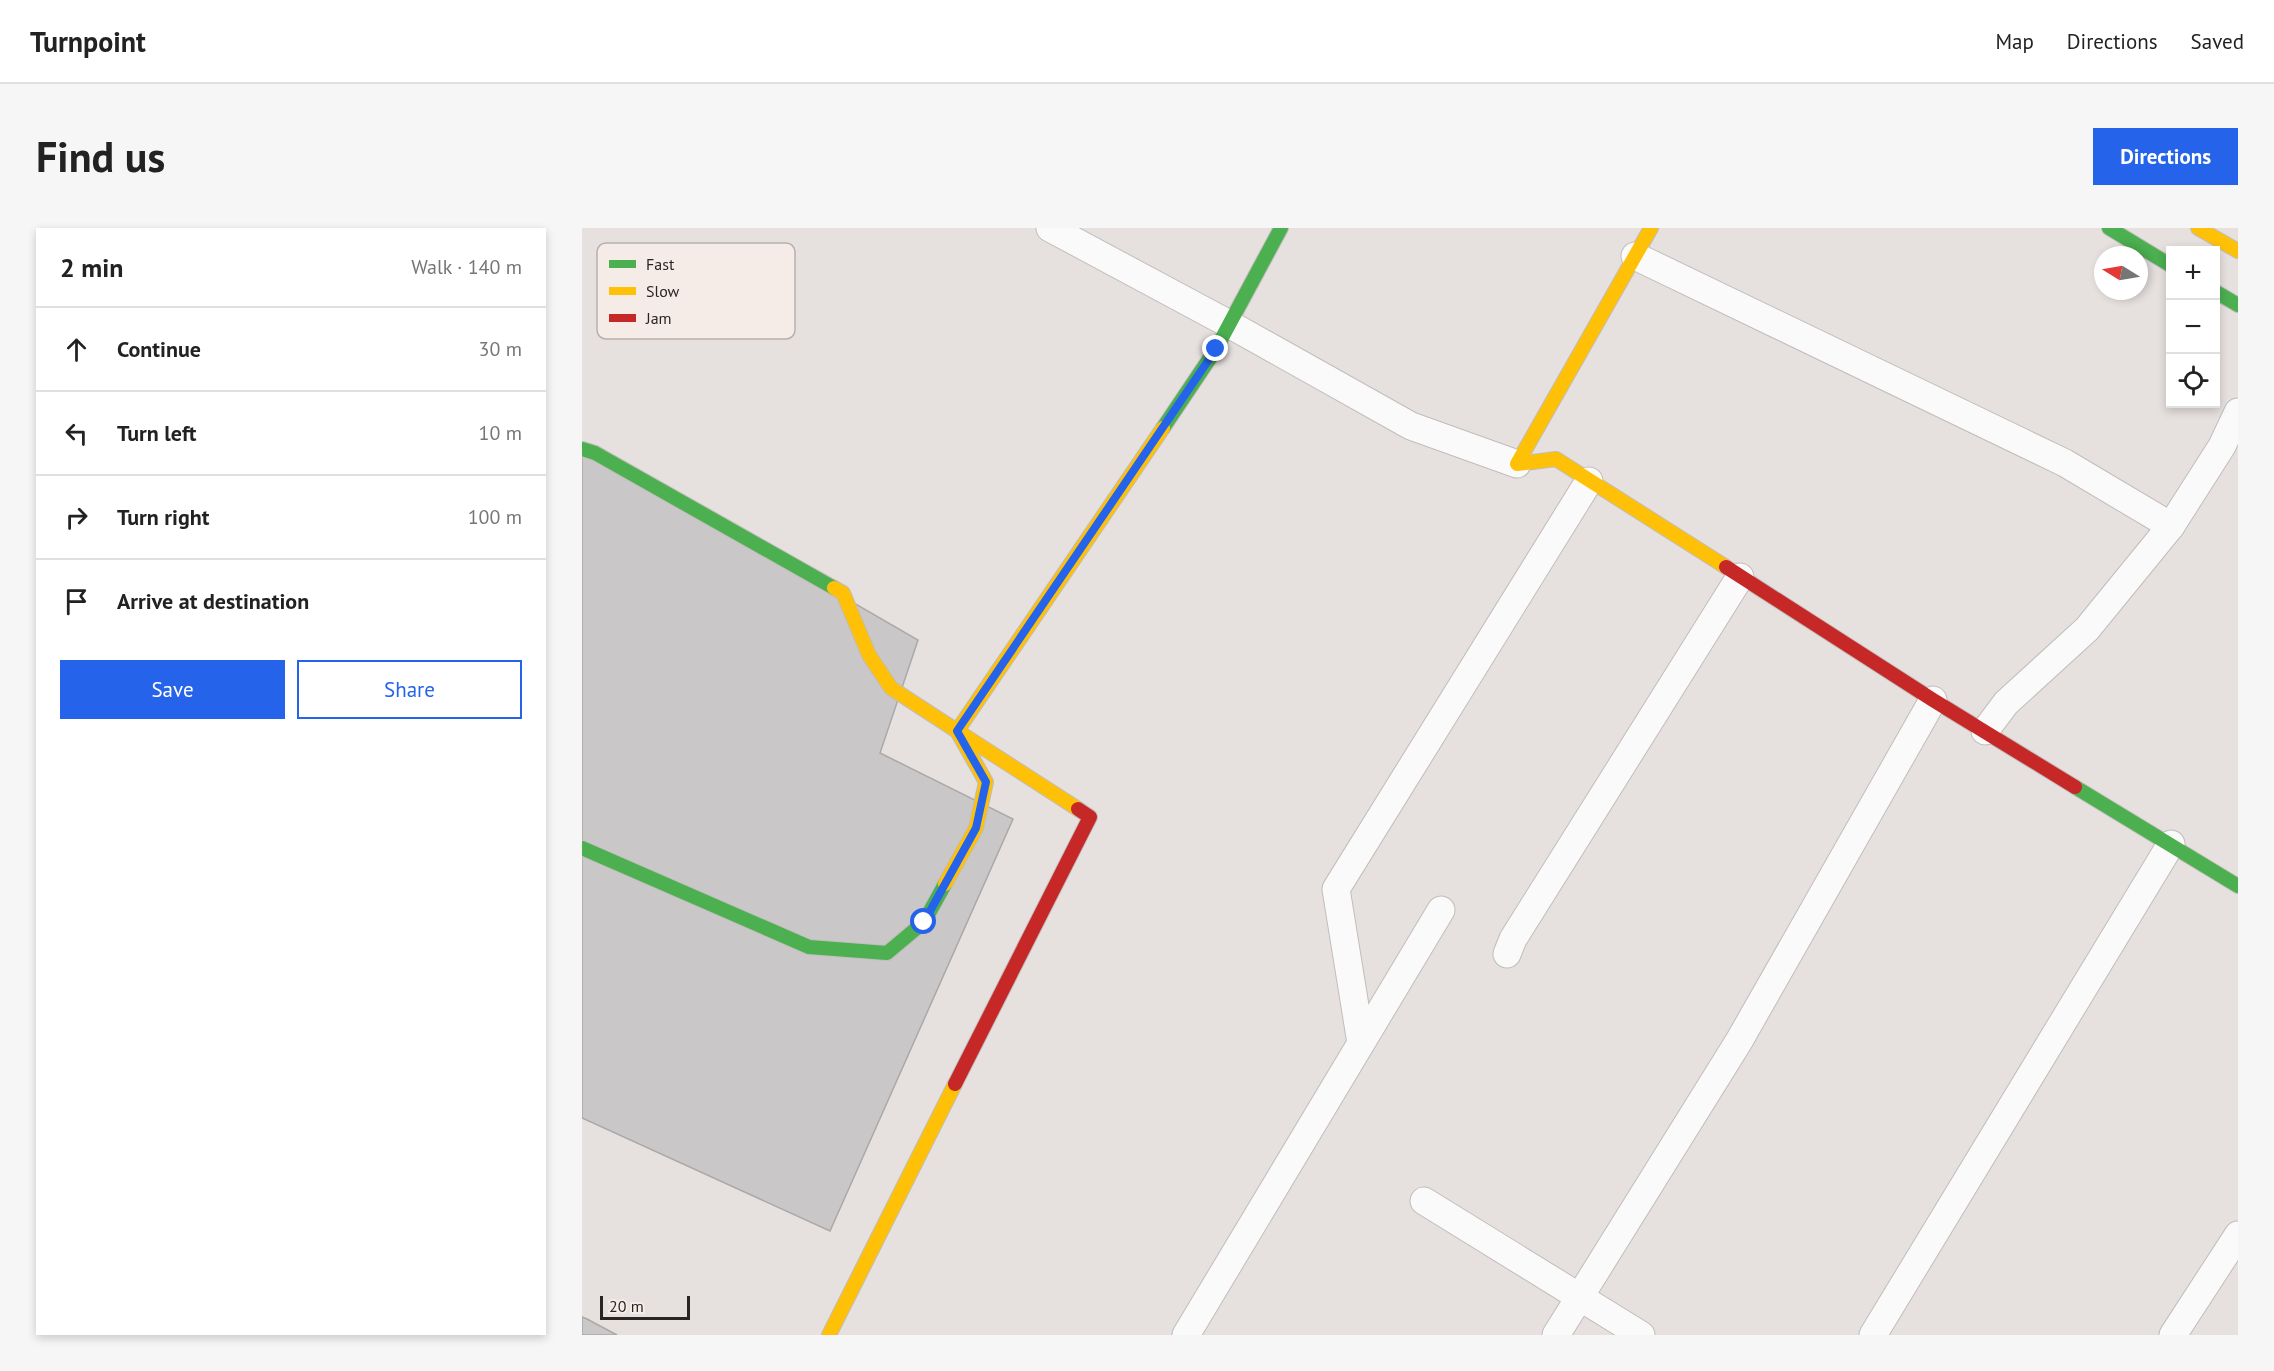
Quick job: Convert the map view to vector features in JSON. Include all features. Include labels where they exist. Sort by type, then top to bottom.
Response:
[{"type":"street","points":[[1050,228],[1229,324],[1411,426],[1517,464],[1556,459],[1933,700],[2238,886]]},
{"type":"street","points":[[957,731],[1216,349],[1281,228]]},
{"type":"street","points":[[1517,464],[1651,228]]},
{"type":"street","points":[[2109,228],[2166,263]]},
{"type":"street","points":[[2198,228],[2238,251]]},
{"type":"street","points":[[1635,256],[2065,464],[2171,526]]},
{"type":"street","points":[[2220,294],[2238,305]]},
{"type":"street","points":[[1985,731],[2006,703],[2086,629],[2171,526],[2222,446],[2238,412]]},
{"type":"street","points":[[582,449],[595,453],[843,593],[869,655],[891,688],[1090,817],[829,1335]]},
{"type":"street","points":[[1360,1043],[1336,889],[1589,481]]},
{"type":"street","points":[[1508,954],[1513,939],[1740,577]]},
{"type":"street","points":[[1556,1335],[1739,1041],[1933,700]]},
{"type":"street","points":[[582,848],[809,947],[887,953],[924,922],[976,828],[986,782],[957,731]]},
{"type":"street","points":[[1873,1335],[2171,844]]},
{"type":"street","points":[[1186,1335],[1440,910]]},
{"type":"street","points":[[1424,1201],[1641,1335]]},
{"type":"street","points":[[2173,1335],[2238,1235]]},
{"type":"building","points":[[582,446],[918,640],[880,753],[1013,819],[830,1231],[582,1118]]},
{"type":"building","points":[[582,1317],[587,1319],[617,1335],[582,1335]]},
{"type":"traffic: fast","points":[[1163,428],[1216,349],[1281,228]]},
{"type":"traffic: fast","points":[[2109,228],[2166,263]]},
{"type":"traffic: fast","points":[[2220,294],[2238,305]]},
{"type":"traffic: fast","points":[[582,449],[595,453],[834,588]]},
{"type":"traffic: fast","points":[[2075,787],[2238,886]]},
{"type":"traffic: fast","points":[[582,848],[809,947],[887,953],[924,922],[945,884]]},
{"type":"traffic: slow","points":[[1651,228],[1517,464],[1556,459],[1726,567]]},
{"type":"traffic: slow","points":[[2198,228],[2238,251]]},
{"type":"traffic: slow","points":[[1078,809],[957,731],[1163,428]]},
{"type":"traffic: slow","points":[[834,588],[843,593],[869,655],[891,688],[957,731],[986,782],[976,828],[945,884]]},
{"type":"traffic: slow","points":[[829,1335],[955,1084]]},
{"type":"traffic: jam","points":[[1726,567],[1933,700],[2075,787]]},
{"type":"traffic: jam","points":[[955,1084],[1090,817],[1078,809]]},
{"type":"route","points":[[924,922],[976,828],[986,782],[957,731],[1216,349]]}]
